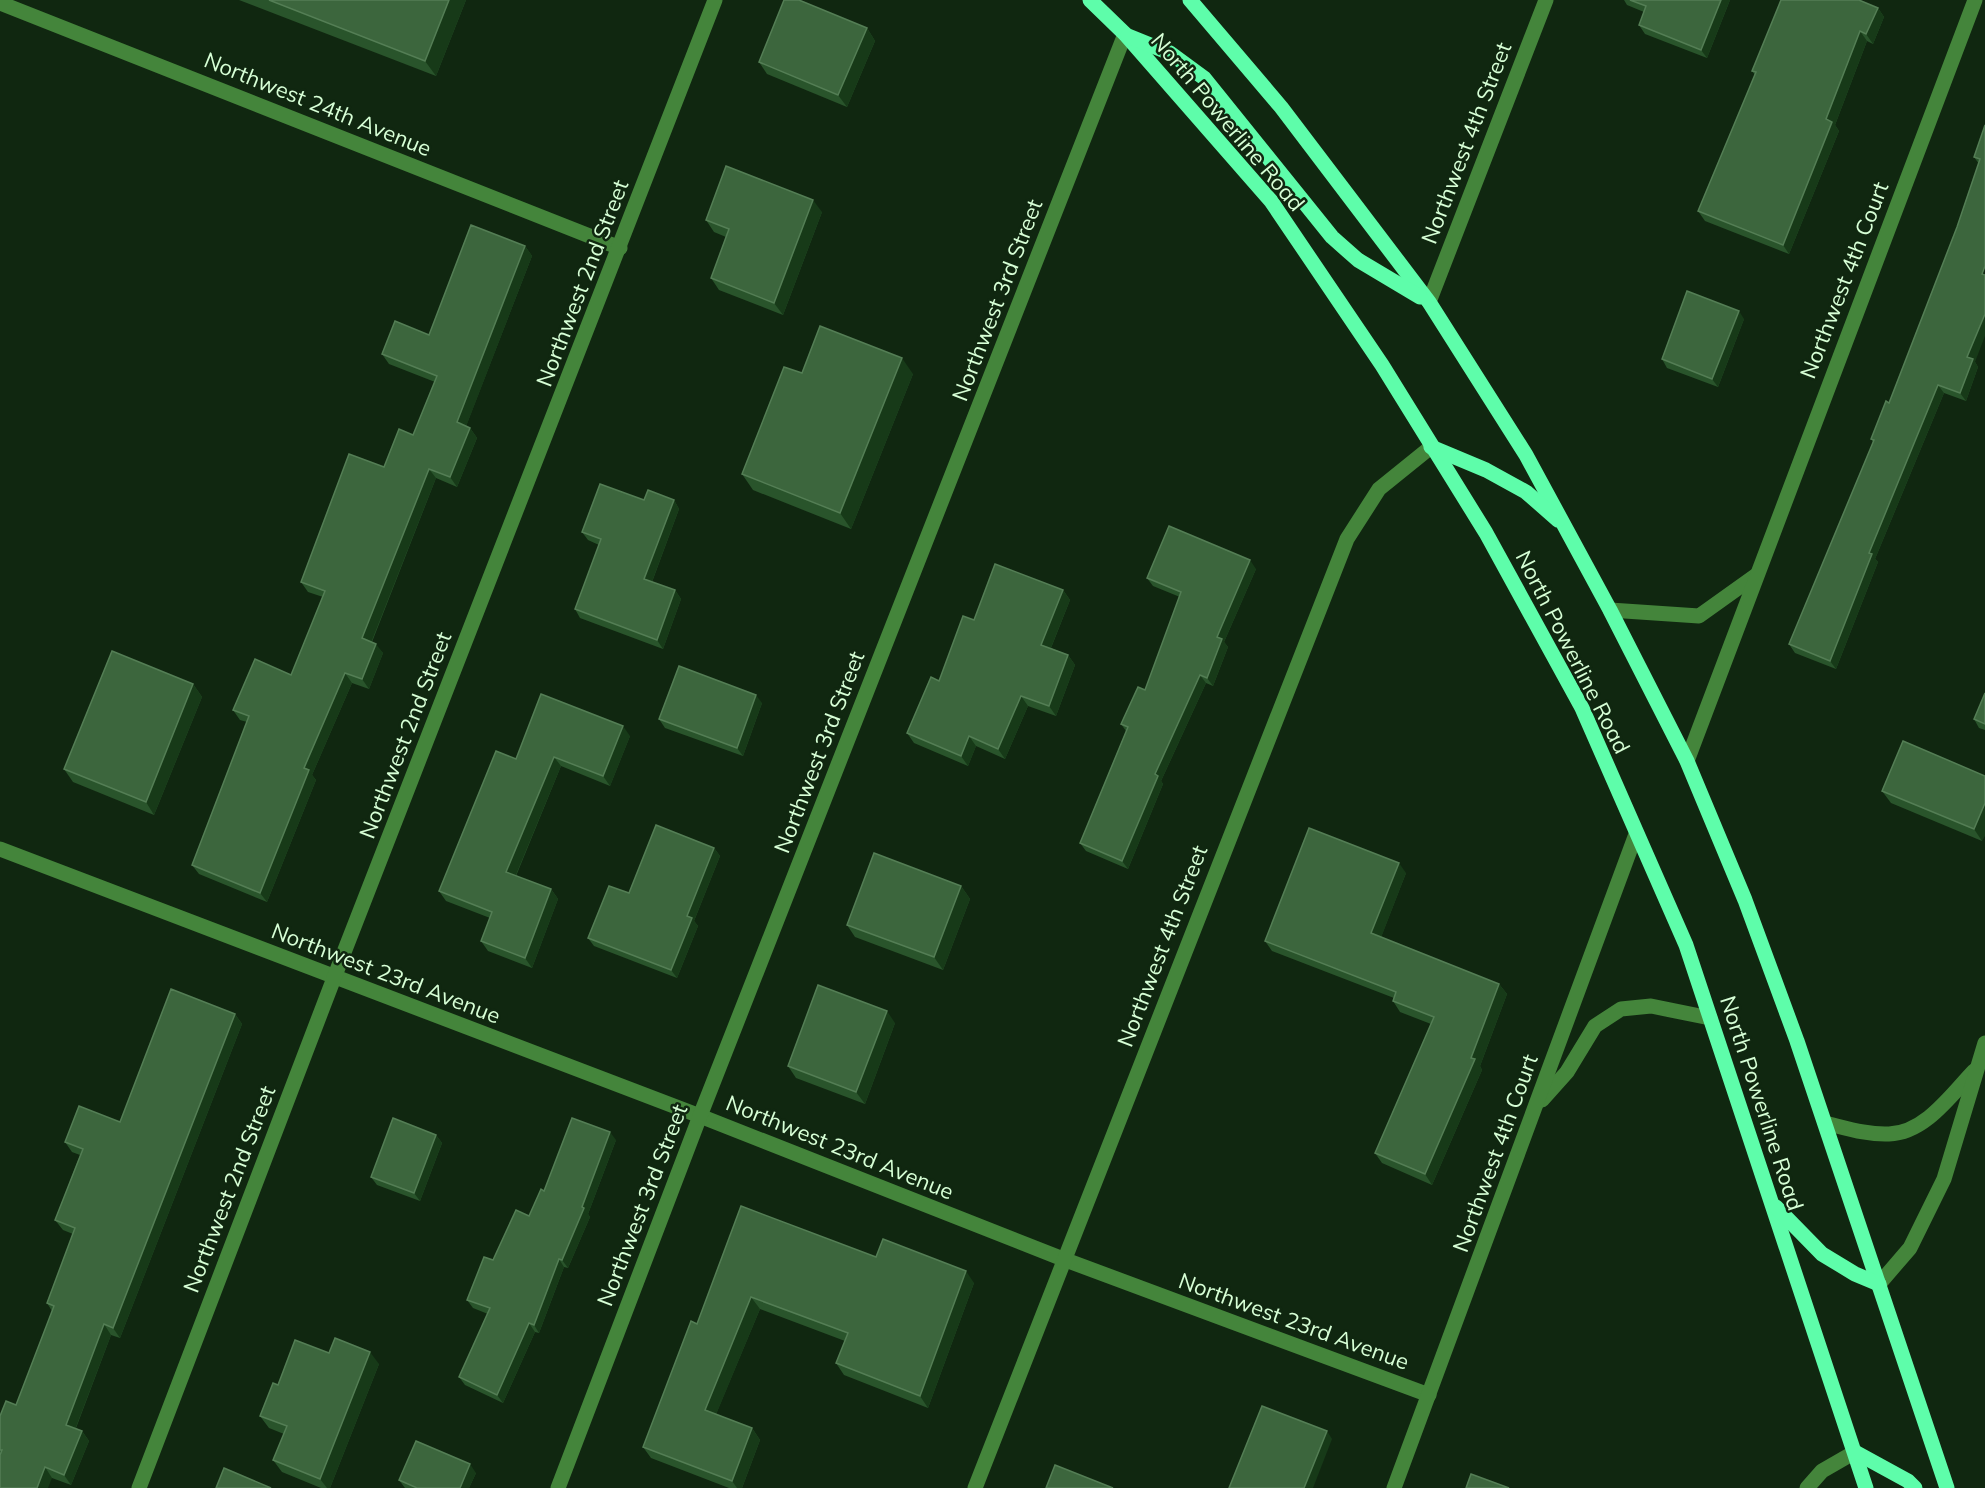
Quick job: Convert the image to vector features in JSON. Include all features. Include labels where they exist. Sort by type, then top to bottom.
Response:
[{"type":"main road","name":"North Powerline Road","points":[[1090,0],[1125,34],[1271,201],[1382,365],[1486,533],[1582,708],[1686,945],[1866,1488]]},
{"type":"main road","name":"North Powerline Road","points":[[1190,0],[1281,107],[1429,302],[1526,454],[1568,528],[1687,761],[1745,900],[1825,1123],[1947,1488]]},
{"type":"main road","points":[[1125,34],[1170,53],[1204,78],[1332,237],[1358,260],[1429,302]]},
{"type":"main road","points":[[1431,447],[1486,470],[1526,492],[1568,528]]},
{"type":"main road","points":[[1772,1202],[1822,1254],[1855,1274],[1879,1284]]},
{"type":"main road","points":[[1854,1452],[1908,1481],[1915,1488]]},
{"type":"street","name":"Northwest 2nd Street","points":[[139,1488],[334,978],[715,0]]},
{"type":"street","name":"Northwest 4th Street","points":[[1429,302],[1546,0]]},
{"type":"street","name":"Northwest 4th Court","points":[[1687,761],[1755,576],[1975,0]]},
{"type":"street","name":"Northwest 24th Avenue","points":[[0,3],[620,248]]},
{"type":"street","name":"Northwest 3rd Street","points":[[558,1488],[700,1116],[1125,34]]},
{"type":"street","name":"Northwest 4th Street","points":[[975,1488],[1347,539],[1379,489],[1431,447]]},
{"type":"street","points":[[1610,610],[1700,616],[1755,576]]},
{"type":"street","name":"Northwest 4th Court","points":[[1394,1488],[1636,834]]},
{"type":"street","name":"Northwest 23rd Avenue","points":[[0,849],[700,1116],[1063,1259],[1429,1395]]},
{"type":"street","points":[[1536,1107],[1567,1072],[1595,1026],[1621,1009],[1651,1006],[1710,1018]]},
{"type":"street","points":[[1879,1284],[1910,1248],[1944,1179],[1985,1043]]},
{"type":"street","points":[[1825,1123],[1870,1133],[1892,1135],[1926,1121],[1976,1069]]},
{"type":"street","points":[[1807,1488],[1822,1471],[1854,1452]]},
{"type":"building","points":[[269,0],[449,0],[425,61]]},
{"type":"building","points":[[784,0],[799,0],[867,28],[838,95],[759,62]]},
{"type":"building","points":[[1630,0],[1721,0],[1701,50],[1639,25],[1646,6]]},
{"type":"building","points":[[1781,0],[1859,0],[1878,8],[1866,34],[1860,31],[1826,119],[1832,122],[1783,245],[1698,211],[1756,72],[1752,71]]},
{"type":"building","points":[[1985,125],[1985,266],[1982,274],[1985,275],[1985,314],[1967,357],[1973,359],[1960,393],[1938,385],[1869,553],[1872,554],[1830,661],[1789,644],[1874,440],[1871,439],[1886,401],[1889,403],[1957,227],[1980,159],[1974,157]]},
{"type":"building","points":[[726,166],[813,200],[774,303],[711,278],[729,229],[706,220]]},
{"type":"building","points":[[471,225],[525,246],[457,422],[470,428],[450,477],[429,469],[362,638],[376,644],[362,679],[345,673],[304,768],[309,770],[260,893],[192,865],[249,716],[233,710],[255,659],[291,675],[325,591],[301,582],[349,454],[384,467],[399,429],[413,435],[437,376],[382,354],[395,321],[429,335]]},
{"type":"building","points":[[1687,291],[1739,311],[1712,379],[1662,359]]},
{"type":"building","points":[[820,326],[902,358],[840,513],[742,474],[784,367],[802,373]]},
{"type":"building","points":[[600,484],[644,500],[648,490],[674,500],[644,579],[675,590],[657,640],[575,609],[601,539],[582,532]]},
{"type":"building","points":[[1169,526],[1250,560],[1217,637],[1222,639],[1207,678],[1200,675],[1155,774],[1158,776],[1122,861],[1080,843],[1128,727],[1121,724],[1138,687],[1145,690],[1181,592],[1147,578]]},
{"type":"building","points":[[995,564],[1063,590],[1041,645],[1068,655],[1049,706],[1021,696],[998,749],[969,736],[961,756],[907,733],[931,677],[939,681],[963,616],[974,620]]},
{"type":"building","points":[[112,651],[193,684],[146,802],[64,769]]},
{"type":"building","points":[[679,666],[756,695],[737,748],[659,719]]},
{"type":"building","points":[[1985,693],[1985,724],[1974,719]]},
{"type":"building","points":[[541,694],[623,726],[603,776],[554,757],[506,872],[551,889],[525,958],[481,941],[492,912],[439,891],[496,751],[516,759]]},
{"type":"building","points":[[1903,741],[1985,776],[1985,803],[1974,829],[1882,791]]},
{"type":"building","points":[[656,825],[714,848],[687,916],[692,918],[671,970],[588,938],[609,886],[629,893]]},
{"type":"building","points":[[1309,828],[1399,863],[1371,933],[1499,984],[1471,1058],[1475,1059],[1425,1174],[1375,1153],[1434,1017],[1393,1001],[1396,992],[1265,941]]},
{"type":"building","points":[[874,853],[961,886],[934,957],[847,925]]},
{"type":"building","points":[[818,985],[887,1011],[856,1092],[788,1066]]},
{"type":"building","points":[[171,989],[235,1014],[113,1328],[104,1324],[66,1425],[82,1431],[64,1475],[45,1467],[37,1488],[0,1488],[2,1450],[0,1450],[0,1416],[6,1401],[16,1405],[54,1306],[47,1303],[75,1228],[55,1220],[83,1149],[65,1142],[79,1106],[120,1122]]},
{"type":"building","points":[[393,1118],[436,1135],[414,1193],[371,1177]]},
{"type":"building","points":[[572,1118],[610,1132],[582,1207],[584,1208],[562,1260],[559,1259],[534,1325],[529,1323],[497,1395],[459,1377],[490,1308],[467,1300],[484,1257],[493,1260],[516,1210],[529,1216],[541,1189],[544,1191]]},
{"type":"building","points":[[741,1206],[876,1257],[883,1239],[966,1271],[920,1396],[836,1363],[848,1333],[751,1297],[705,1410],[752,1428],[732,1481],[643,1447],[691,1321],[697,1324]]},
{"type":"building","points":[[335,1338],[370,1352],[320,1479],[273,1460],[287,1426],[260,1416],[273,1383],[278,1385],[295,1340],[329,1353]]},
{"type":"building","points":[[1262,1406],[1327,1431],[1304,1488],[1229,1488]]},
{"type":"building","points":[[416,1441],[470,1464],[460,1488],[417,1488],[399,1480]]},
{"type":"building","points":[[1055,1465],[1113,1488],[1046,1488]]},
{"type":"building","points":[[224,1468],[271,1488],[216,1488]]},
{"type":"building","points":[[1471,1474],[1509,1488],[1466,1488]]}]
